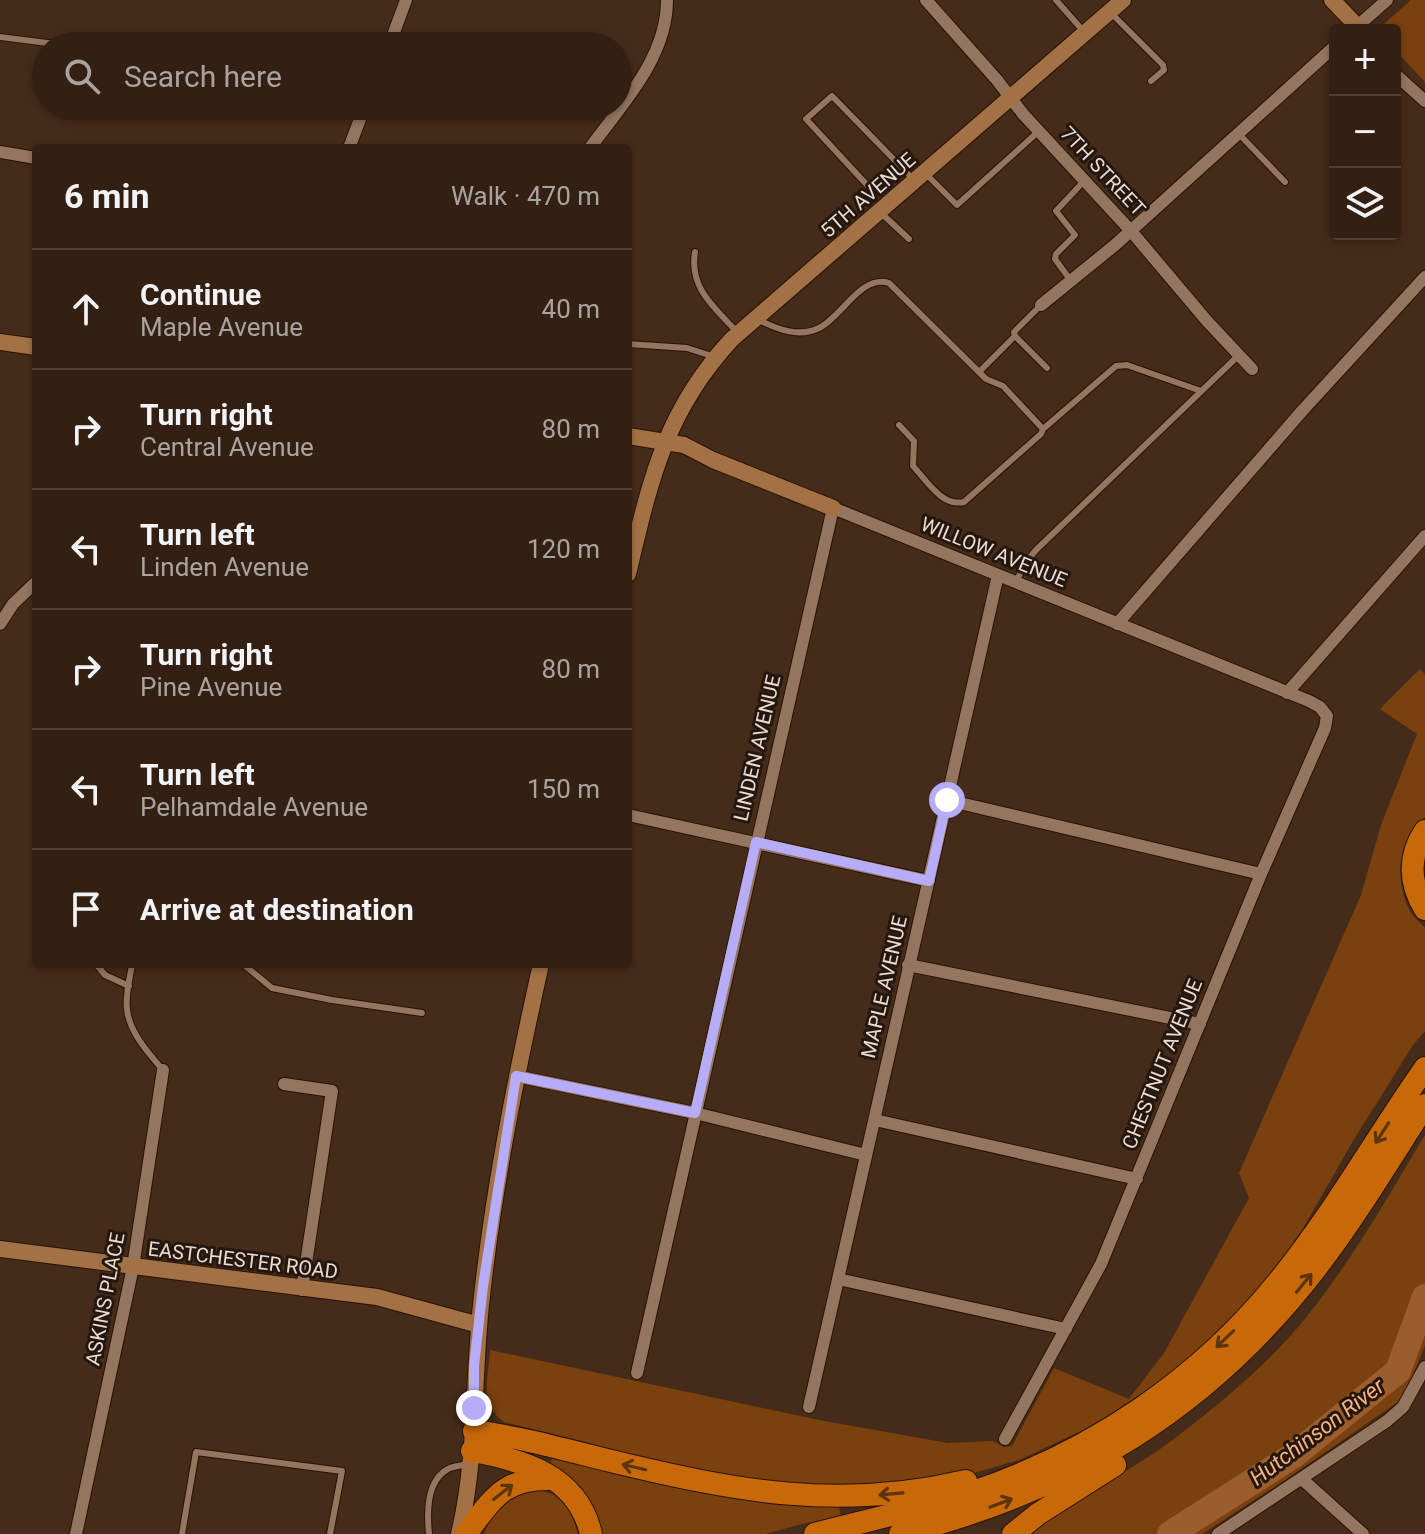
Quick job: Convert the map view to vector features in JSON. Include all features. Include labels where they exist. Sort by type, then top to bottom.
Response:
[{"type":"highway","points":[[1425,831],[1416,847],[1412,867],[1414,885],[1425,909]]},
{"type":"highway","points":[[815,1534],[950,1499],[1049,1461],[1103,1433],[1153,1400],[1207,1357],[1249,1315],[1300,1254],[1425,1068]]},
{"type":"highway","points":[[1013,1534],[1054,1503],[1160,1436],[1262,1333],[1317,1266],[1425,1105]]},
{"type":"highway","points":[[900,1534],[987,1509],[1071,1474],[1159,1421],[1214,1379]]},
{"type":"highway","points":[[472,1448],[494,1433],[729,1487],[811,1497],[903,1493],[1049,1461]]},
{"type":"highway","points":[[472,1448],[534,1466],[556,1479],[580,1504],[591,1534]]},
{"type":"highway","points":[[466,1534],[497,1495],[512,1484],[525,1480],[556,1479]]},
{"type":"street","points":[[394,32],[406,0]]},
{"type":"street","points":[[632,88],[654,57],[665,21],[667,0]]},
{"type":"street","name":"7TH STREET","points":[[926,0],[1252,369]]},
{"type":"street","points":[[1332,0],[1353,24]]},
{"type":"street","points":[[1362,24],[1387,0]]},
{"type":"street","name":"5TH AVENUE","points":[[632,558],[664,441],[715,357],[1116,6]]},
{"type":"street","points":[[1041,305],[1131,231],[1329,51]]},
{"type":"street","points":[[1401,79],[1425,101]]},
{"type":"street","points":[[351,144],[360,120]]},
{"type":"street","points":[[593,144],[610,120]]},
{"type":"street","points":[[0,152],[32,157]]},
{"type":"street","points":[[1117,624],[1302,411],[1425,277]]},
{"type":"street","points":[[0,342],[32,346]]},
{"type":"street","name":"WILLOW AVENUE","points":[[632,437],[684,445],[713,460],[1309,701]]},
{"type":"street","name":"LINDEN AVENUE","points":[[637,1373],[833,508]]},
{"type":"street","points":[[1287,693],[1425,536]]},
{"type":"street","name":"MAPLE AVENUE","points":[[809,1407],[998,575]]},
{"type":"street","points":[[0,624],[13,604],[32,586]]},
{"type":"street","name":"CHESTNUT AVENUE","points":[[1005,1439],[1101,1264],[1261,874],[1325,728],[1327,716],[1320,707],[1309,701]]},
{"type":"street","points":[[947,800],[1261,874]]},
{"type":"street","points":[[632,816],[929,881]]},
{"type":"street","points":[[908,965],[1200,1024]]},
{"type":"street","points":[[459,1534],[472,1448],[474,1366],[479,1325],[516,1076],[540,968]]},
{"type":"street","name":"ASKINS PLACE","points":[[76,1534],[133,1267],[163,1070]]},
{"type":"street","points":[[516,1076],[695,1113],[866,1155]]},
{"type":"street","points":[[284,1084],[332,1091],[302,1290]]},
{"type":"street","points":[[875,1120],[1137,1179]]},
{"type":"street","name":"EASTCHESTER ROAD","points":[[0,1249],[302,1290],[377,1297],[479,1325]]},
{"type":"street","points":[[838,1279],[1066,1329]]},
{"type":"street","points":[[1218,1534],[1403,1407],[1425,1367]]},
{"type":"street","points":[[1302,1479],[1363,1534]]},
{"type":"lane","points":[[1056,0],[1085,33]]},
{"type":"lane","points":[[1116,6],[1163,65],[1164,70],[1151,81]]},
{"type":"lane","points":[[0,37],[32,41]]},
{"type":"lane","points":[[868,186],[806,119],[832,96],[920,177],[957,205],[1039,131]]},
{"type":"lane","points":[[1238,133],[1285,182]]},
{"type":"lane","points":[[1071,281],[1055,259],[1056,254],[1075,235],[1056,211],[1084,181]]},
{"type":"lane","points":[[880,212],[909,239]]},
{"type":"lane","points":[[695,252],[694,277],[700,292],[738,334]]},
{"type":"lane","points":[[756,318],[791,332],[819,328],[870,284],[881,280],[889,283],[986,379],[1003,386],[1043,429]]},
{"type":"lane","points":[[979,372],[1041,305]]},
{"type":"lane","points":[[1015,336],[1047,368]]},
{"type":"lane","points":[[632,344],[687,348],[715,357]]},
{"type":"lane","points":[[1016,582],[1036,550],[1239,355]]},
{"type":"lane","points":[[899,425],[914,441],[913,466],[945,500],[956,504],[964,502],[1116,366],[1127,365],[1201,391]]},
{"type":"lane","points":[[99,968],[105,975],[129,986]]},
{"type":"lane","points":[[131,968],[127,1008],[131,1024],[163,1070]]},
{"type":"lane","points":[[248,968],[272,988],[422,1013]]},
{"type":"lane","points":[[429,1534],[426,1512],[432,1488],[447,1469],[472,1448]]},
{"type":"lane","points":[[182,1534],[196,1452],[342,1471],[330,1534]]},
{"type":"shaded area","points":[[1411,0],[1425,0],[1425,82],[1401,56],[1401,24],[1384,24]]},
{"type":"shaded area","points":[[1420,669],[1425,674],[1425,817],[1409,836],[1400,873],[1409,909],[1425,928],[1425,1031],[1353,1141],[1302,1230],[1243,1313],[1177,1371],[1115,1415],[1019,1460],[957,1478],[820,1491],[631,1459],[590,1443],[504,1422],[496,1415],[487,1390],[490,1350],[819,1420],[948,1443],[992,1441],[1004,1447],[1012,1446],[1054,1368],[1129,1399],[1164,1353],[1249,1198],[1239,1173],[1361,895],[1381,825],[1417,734],[1380,709]]},
{"type":"shaded area","points":[[1425,1135],[1425,1345],[1409,1385],[1398,1402],[1202,1534],[1032,1534],[1067,1507],[1179,1435],[1238,1387],[1280,1347],[1347,1262]]},
{"type":"shaded area","points":[[552,1458],[730,1498],[839,1507],[841,1517],[765,1534],[598,1534],[550,1466]]},
{"type":"shaded area","points":[[532,1490],[550,1494],[563,1503],[578,1534],[484,1534],[502,1506]]},
{"type":"waterway","name":"Hutchinson River","points":[[1170,1534],[1294,1455],[1398,1371],[1425,1297]]},
{"type":"route","points":[[474,1408],[474,1366],[483,1286],[516,1076],[695,1113],[756,842],[929,881],[947,800]]}]
